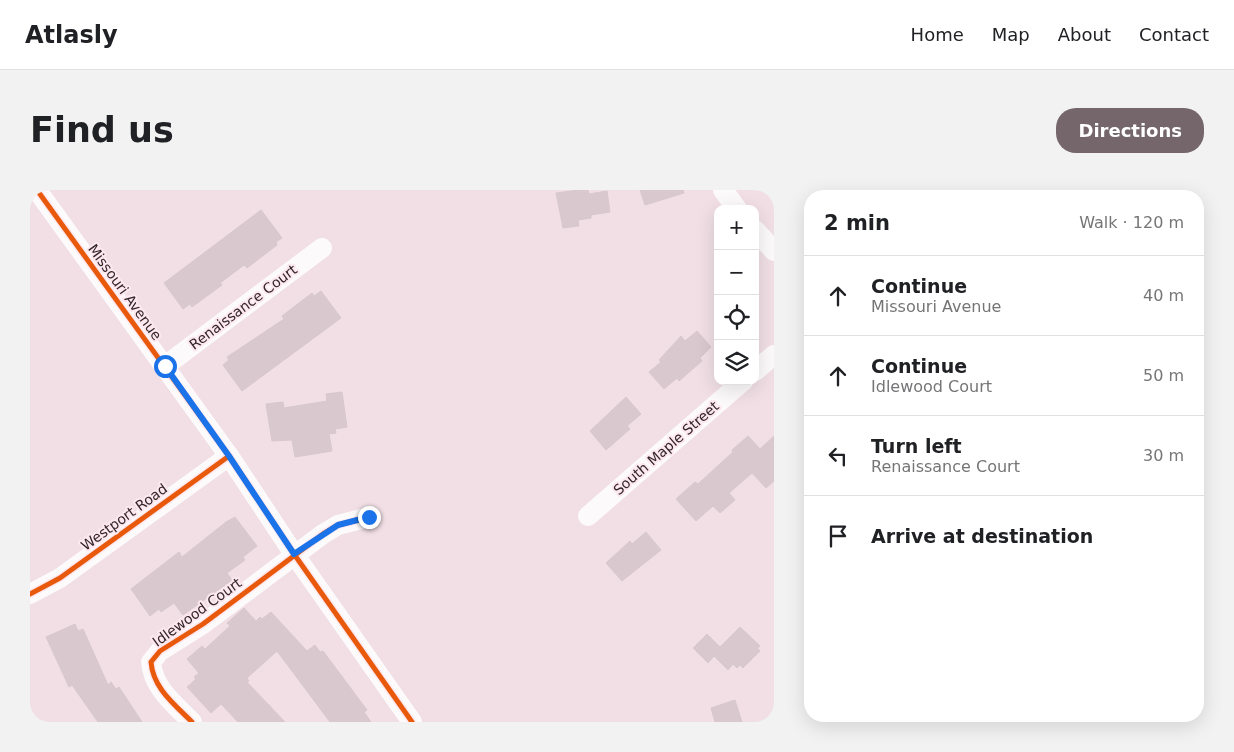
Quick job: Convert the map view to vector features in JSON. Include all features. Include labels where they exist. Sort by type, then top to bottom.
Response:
[{"type":"street","name":"Missouri Avenue","points":[[37,190],[229,456]]},
{"type":"street","points":[[723,190],[734,205]]},
{"type":"street","points":[[759,234],[774,251]]},
{"type":"street","name":"Renaissance Court","points":[[165,366],[322,248]]},
{"type":"street","points":[[759,368],[774,355]]},
{"type":"street","name":"South Maple Street","points":[[588,516],[738,385]]},
{"type":"street","points":[[229,456],[294,554],[412,722]]},
{"type":"street","name":"Westport Road","points":[[30,594],[60,578],[229,456]]},
{"type":"street","points":[[294,554],[338,525],[369,517]]},
{"type":"street","name":"Idlewood Court","points":[[192,722],[158,686],[152,674],[151,662],[160,651],[204,624],[294,554]]},
{"type":"building","points":[[588,190],[589,194],[607,191],[610,212],[591,215],[591,218],[578,220],[579,226],[563,228],[556,193]]},
{"type":"building","points":[[640,190],[683,190],[684,193],[645,205]]},
{"type":"building","points":[[261,210],[282,238],[276,242],[277,245],[247,268],[244,265],[220,283],[222,285],[192,307],[190,304],[183,309],[164,283]]},
{"type":"building","points":[[321,291],[341,318],[242,391],[223,365],[229,360],[227,357],[284,319],[282,316],[312,293],[314,296]]},
{"type":"building","points":[[697,331],[711,347],[700,358],[702,361],[679,381],[677,378],[664,389],[649,372],[661,362],[659,360],[681,336],[685,341]]},
{"type":"building","points":[[342,392],[347,427],[335,429],[336,433],[329,434],[332,451],[295,457],[292,440],[272,441],[266,404],[283,402],[284,408],[327,401],[326,394]]},
{"type":"building","points":[[626,397],[641,414],[627,426],[630,429],[606,450],[590,431]]},
{"type":"building","points":[[748,436],[760,449],[774,436],[774,481],[766,488],[752,473],[729,493],[735,500],[720,513],[713,506],[696,521],[676,499],[695,482],[698,484]]},
{"type":"building","points":[[235,517],[257,546],[243,557],[245,560],[227,573],[232,580],[183,615],[174,603],[161,612],[159,609],[150,616],[131,589],[179,552],[182,557]]},
{"type":"building","points":[[646,532],[661,550],[622,581],[606,563],[630,541],[632,544]]},
{"type":"building","points":[[244,608],[256,621],[271,612],[307,651],[315,645],[320,652],[323,651],[367,710],[364,712],[371,722],[330,722],[277,651],[247,678],[249,681],[247,682],[285,722],[238,722],[221,704],[211,713],[187,687],[196,679],[194,677],[199,673],[187,659],[202,646],[205,649],[230,626],[227,623]]},
{"type":"building","points":[[75,624],[78,631],[83,629],[108,685],[111,682],[116,689],[119,687],[142,722],[98,722],[72,685],[69,687],[46,637]]},
{"type":"building","points":[[740,627],[760,646],[757,648],[760,651],[743,668],[740,665],[737,668],[733,664],[728,670],[714,656],[708,663],[693,648],[707,634],[720,647]]},
{"type":"building","points":[[735,700],[742,722],[715,722],[711,708]]},
{"type":"cycle path","points":[[37,190],[229,456],[294,554],[412,722]]},
{"type":"cycle path","points":[[30,594],[60,578],[229,456]]},
{"type":"cycle path","points":[[192,722],[172,702],[156,680],[151,662],[160,651],[203,624],[323,534],[338,525],[369,517]]},
{"type":"route","points":[[165,366],[229,456],[294,554],[338,525],[369,517]]}]
